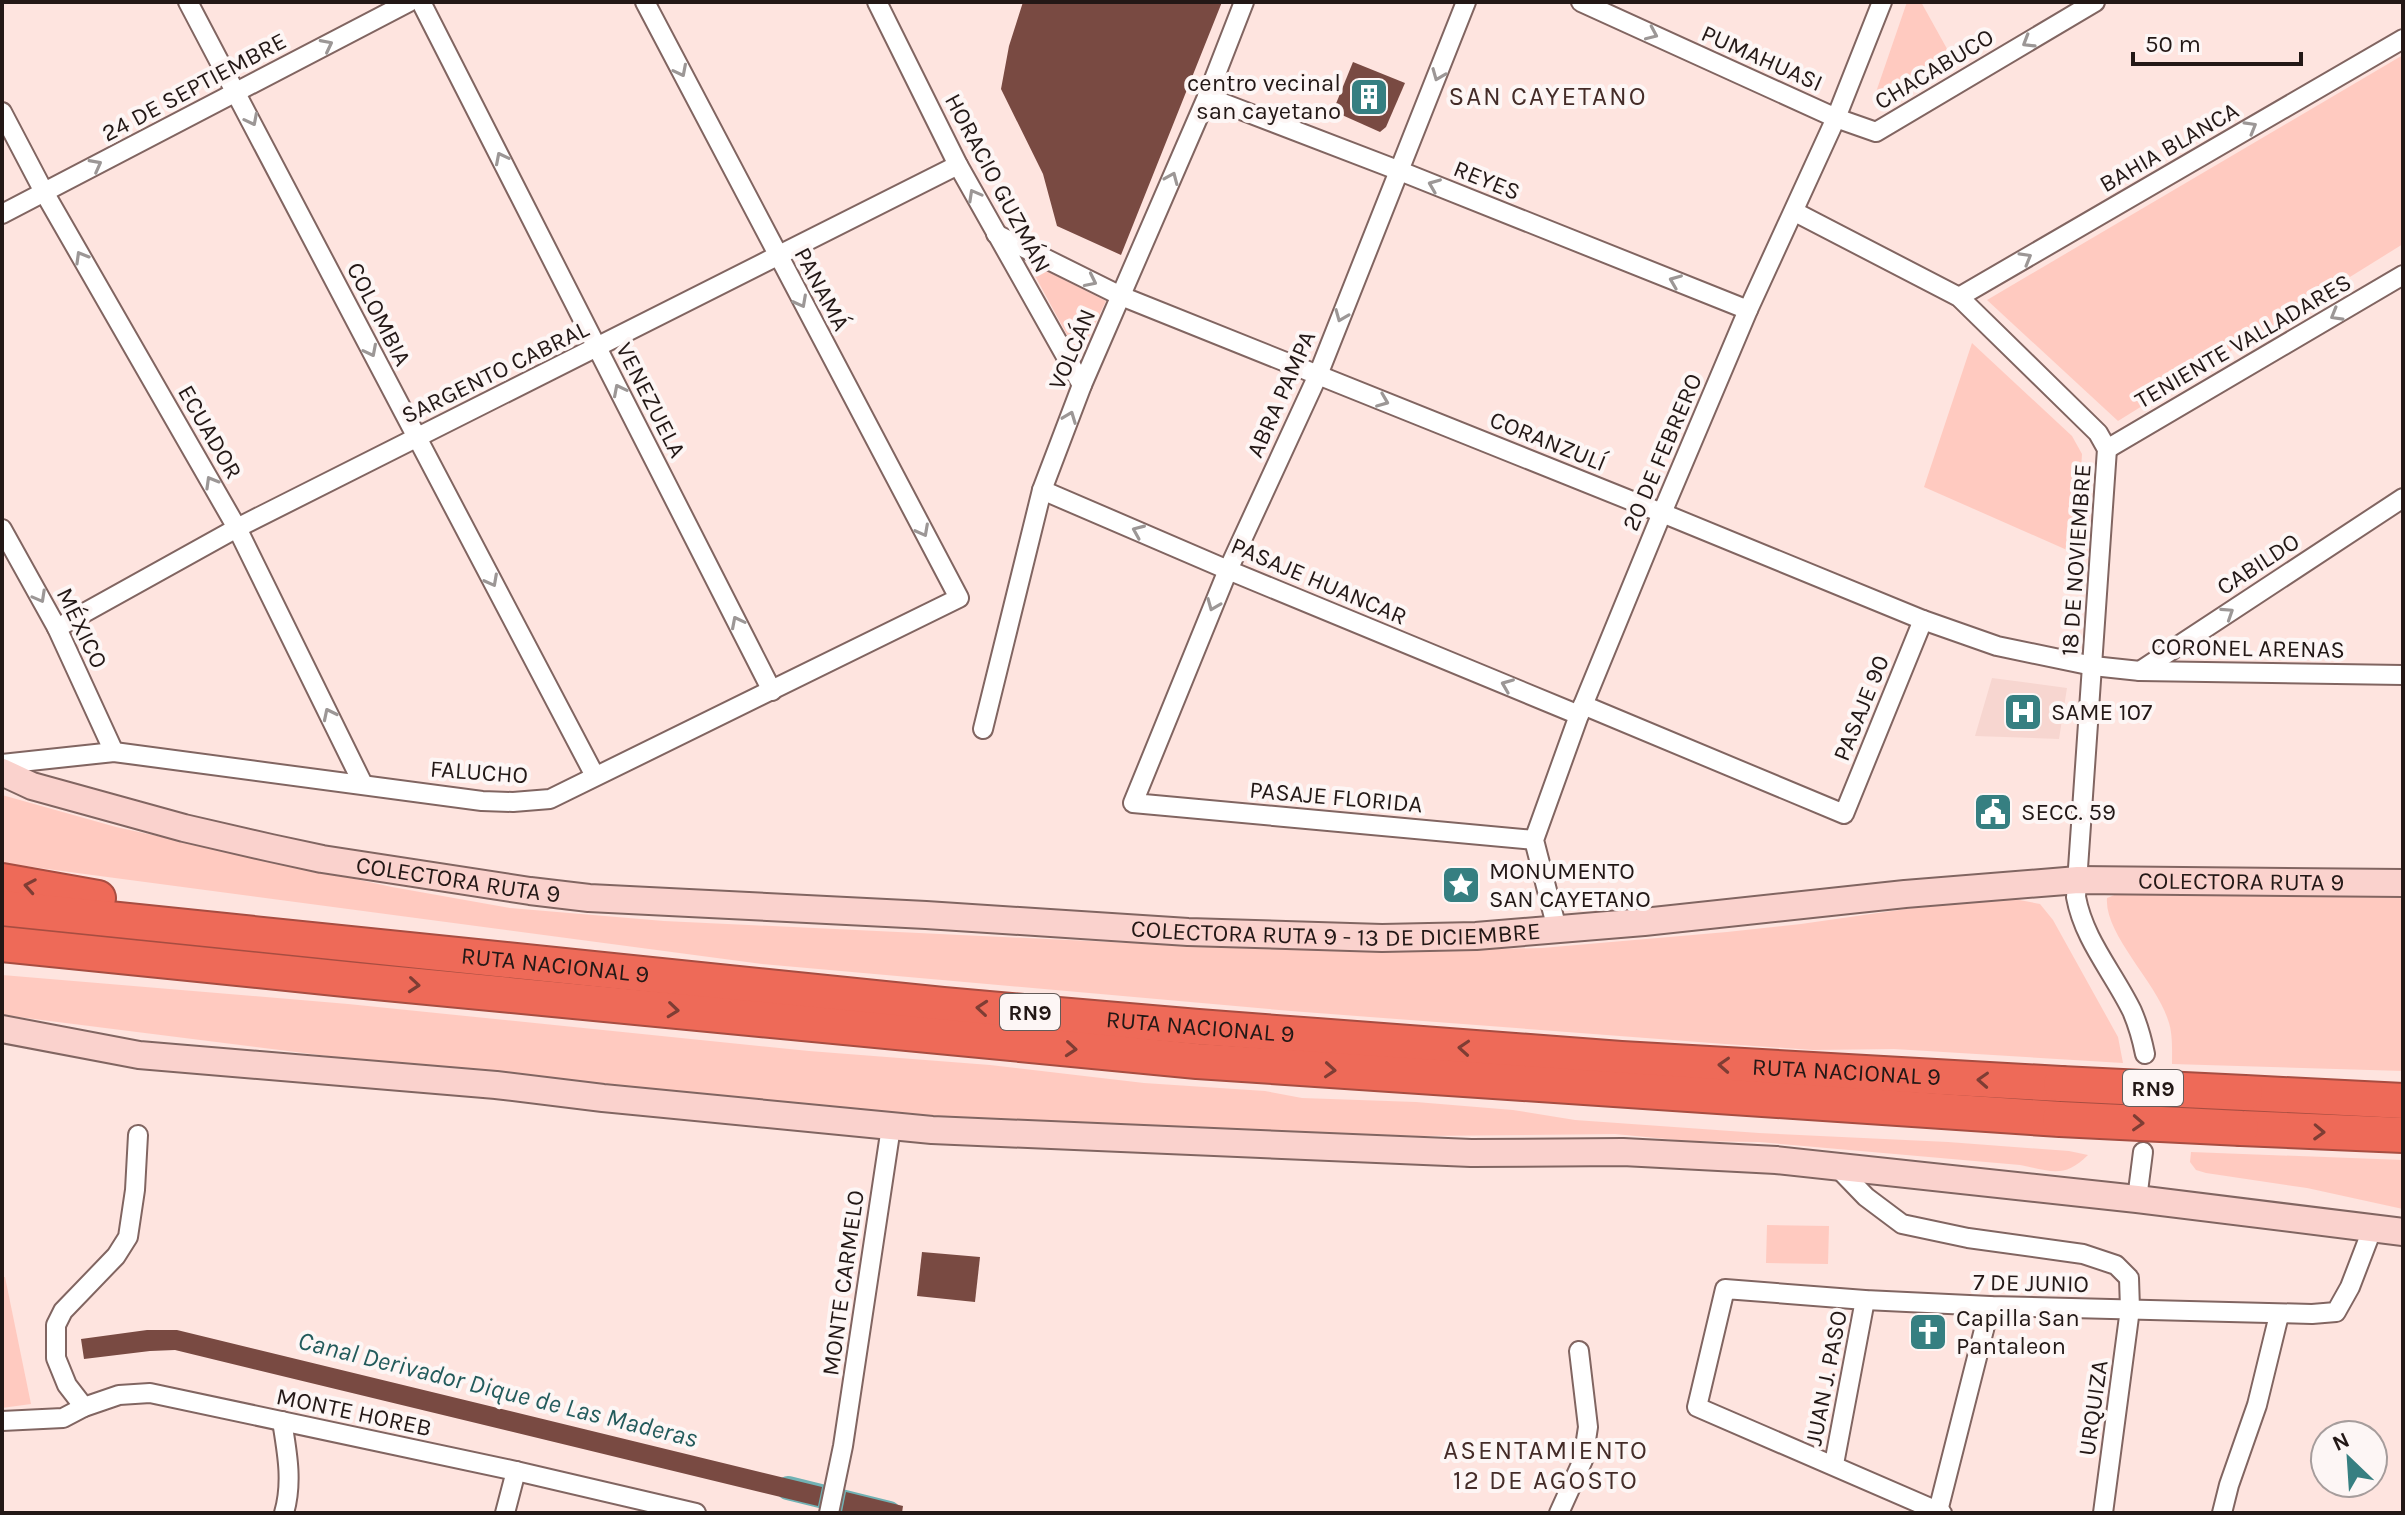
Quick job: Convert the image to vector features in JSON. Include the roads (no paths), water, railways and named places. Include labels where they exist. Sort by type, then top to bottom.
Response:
[{"type":"highway","points":[[2,881],[173,912],[238,918],[326,941]]},
{"type":"highway","name":"RUTA NACIONAL 9","points":[[2,908],[943,1005],[1183,1026],[1621,1059],[2403,1101]]},
{"type":"highway","name":"RUTA NACIONAL 9","points":[[2,944],[1197,1061],[2060,1119],[2403,1135]]},
{"type":"highway","points":[[2,960],[275,987],[355,980]]},
{"type":"street","name":"COLOMBIA","points":[[188,2],[595,776]]},
{"type":"street","name":"24 DE SEPTIEMBRE","points":[[2,214],[409,2]]},
{"type":"street","name":"VENEZUELA","points":[[421,2],[772,691]]},
{"type":"street","name":"PANAMÁ","points":[[645,2],[959,598]]},
{"type":"street","name":"HORACIO GUZMÁN","points":[[877,2],[958,165],[1082,385]]},
{"type":"street","name":"VOLCÁN","points":[[983,729],[1042,490],[1082,385],[1207,97],[1244,2]]},
{"type":"street","name":"ABRA PAMPA","points":[[1133,803],[1228,570],[1318,375],[1466,2]]},
{"type":"street","name":"PUMAHUASI","points":[[1581,2],[1836,118]]},
{"type":"street","name":"20 DE FEBRERO","points":[[1534,840],[1581,710],[1662,513],[1748,310],[1836,118],[1882,2]]},
{"type":"street","name":"CHACABUCO","points":[[1836,118],[1876,132],[2095,2]]},
{"type":"street","name":"BAHIA BLANCA","points":[[1959,297],[2403,39]]},
{"type":"street","name":"REYES","points":[[1207,97],[1748,310]]},
{"type":"street","name":"ECUADOR","points":[[2,112],[44,192],[237,528],[363,784]]},
{"type":"street","name":"SARGENTO CABRAL","points":[[57,628],[237,528],[958,165]]},
{"type":"street","name":"18 DE NOVIEMBRE","points":[[1795,212],[1959,297],[2098,433],[2107,449],[2076,897],[2080,918],[2131,1010],[2145,1054]]},
{"type":"street","name":"CORANZULÍ","points":[[996,234],[1121,296],[1923,620],[1997,646],[2093,666]]},
{"type":"street","name":"TENIENTE VALLADARES","points":[[2107,449],[2403,275]]},
{"type":"street","name":"PASAJE HUANCAR","points":[[1042,490],[1228,570],[1844,814]]},
{"type":"street","name":"CABILDO","points":[[2140,671],[2403,498]]},
{"type":"street","name":"MÉXICO","points":[[2,529],[57,628],[114,752]]},
{"type":"street","name":"FALUCHO","points":[[2,764],[114,752],[482,801],[550,799],[959,598]]},
{"type":"street","name":"PASAJE 90","points":[[1844,814],[1923,620]]},
{"type":"street","name":"CORONEL ARENAS","points":[[2093,666],[2140,671],[2403,675]]},
{"type":"street","name":"COLECTORA RUTA 9","points":[[2,772],[32,786],[184,828],[322,859],[434,878],[589,898],[926,915]]},
{"type":"street","name":"PASAJE FLORIDA","points":[[1133,803],[1534,840]]},
{"type":"street","points":[[1534,840],[1557,929]]},
{"type":"street","name":"COLECTORA RUTA 9","points":[[2078,880],[2403,883]]},
{"type":"street","name":"COLECTORA RUTA 9 - 13 DE DICIEMBRE","points":[[926,915],[1188,932],[1382,938],[1476,936],[2078,880]]},
{"type":"street","points":[[2,1029],[139,1055],[496,1085],[891,1127],[1471,1153],[1665,1154],[1776,1160],[2137,1199],[2403,1232]]},
{"type":"street","name":"MONTE CARMELO","points":[[829,1512],[843,1446],[891,1127]]},
{"type":"street","points":[[84,1407],[67,1385],[56,1358],[56,1325],[63,1311],[116,1256],[128,1237],[138,1135]]},
{"type":"street","points":[[2137,1199],[2143,1152]]},
{"type":"street","name":"URQUIZA","points":[[1838,1168],[1866,1197],[1902,1224],[1968,1238],[2083,1254],[2116,1265],[2129,1278],[2130,1309],[2103,1513]]},
{"type":"street","name":"7 DE JUNIO","points":[[1834,1464],[1697,1407],[1725,1289],[1990,1306],[2279,1315],[2336,1312],[2350,1287],[2373,1227]]},
{"type":"street","name":"JUAN J. PASO","points":[[1834,1464],[1865,1300]]},
{"type":"street","points":[[1834,1464],[1940,1512],[1990,1306]]},
{"type":"street","points":[[2222,1513],[2257,1405],[2279,1315]]},
{"type":"street","points":[[1559,1513],[1583,1460],[1588,1427],[1579,1351]]},
{"type":"street","name":"MONTE HOREB","points":[[2,1421],[63,1418],[119,1395],[150,1393],[696,1513]]},
{"type":"street","points":[[282,1421],[289,1464],[289,1497],[284,1513]]},
{"type":"street","points":[[505,1513],[516,1471]]},
{"type":"waterway","name":"Canal Derivador Dique de Las Maderas","points":[[788,1488],[889,1513]]},
{"type":"place","name":"centro vecinal san cayetano","points":[[1369,97]]},
{"type":"place","name":"SAME 107","points":[[2023,712]]},
{"type":"place","name":"SECC. 59","points":[[1993,812]]},
{"type":"place","name":"MONUMENTO SAN CAYETANO","points":[[1461,885]]},
{"type":"place","name":"Capilla San Pantaleon","points":[[1928,1332]]},
{"type":"district","name":"SAN CAYETANO","points":[[1548,96]]},
{"type":"district","name":"ASENTAMIENTO 12 DE AGOSTO","points":[[1546,1465]]}]
